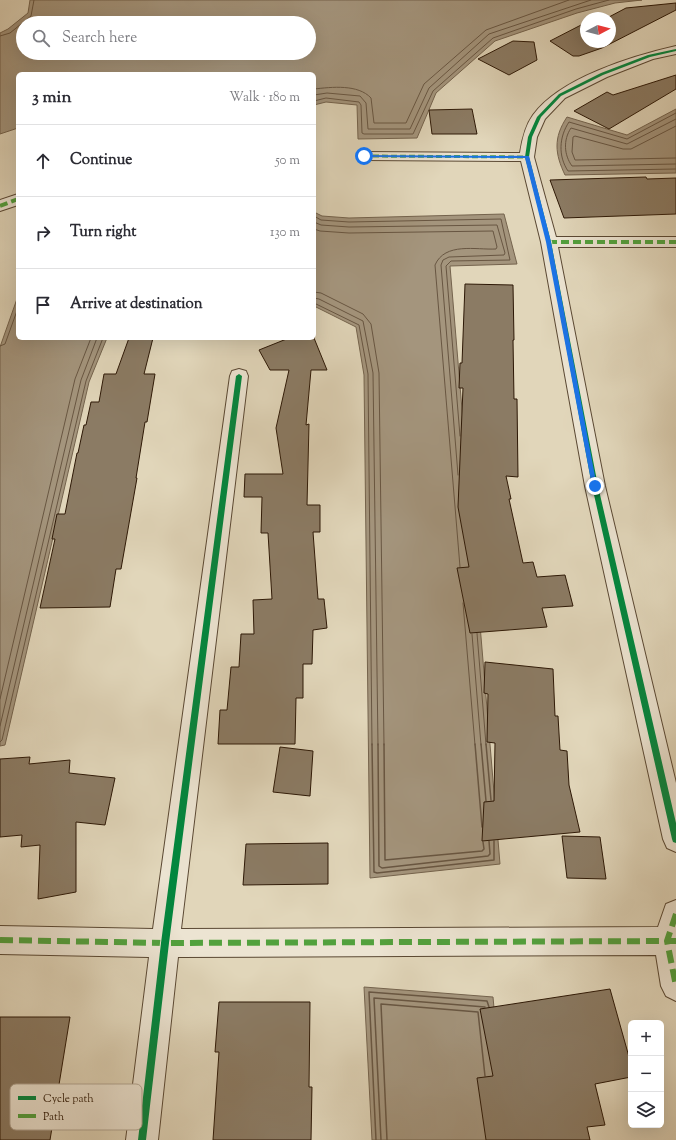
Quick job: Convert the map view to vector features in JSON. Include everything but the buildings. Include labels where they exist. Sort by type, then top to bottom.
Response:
[{"type":"street","points":[[676,50],[649,56],[602,74],[560,95],[539,117],[530,138],[527,157],[549,242],[595,486],[676,839]]},
{"type":"street","points":[[364,156],[527,157]]},
{"type":"street","points":[[0,206],[16,200]]},
{"type":"street","points":[[549,242],[676,242]]},
{"type":"street","points":[[142,1140],[165,943],[239,376]]},
{"type":"street","points":[[676,914],[672,941],[676,986]]},
{"type":"street","points":[[0,940],[165,943],[672,941]]},
{"type":"water","points":[[30,0],[642,0],[615,3],[580,12],[495,41],[436,93],[417,138],[358,139],[357,105],[326,102],[316,104],[316,72],[16,72],[16,129],[0,134],[0,33],[16,23],[16,60],[316,60],[316,16],[24,16],[28,13]]},
{"type":"water","points":[[676,109],[676,173],[565,175],[559,160],[557,146],[559,132],[567,117],[627,135]]},
{"type":"water","points":[[316,213],[322,216],[349,218],[504,214],[517,264],[450,266],[500,864],[370,878],[364,375],[356,327],[316,307]]},
{"type":"water","points":[[16,302],[16,340],[106,340],[89,382],[5,745],[0,746],[0,347]]},
{"type":"water","points":[[364,987],[493,997],[506,1140],[372,1140]]},
{"type":"marked path","points":[[364,156],[527,157]]},
{"type":"marked path","points":[[0,206],[16,200]]},
{"type":"marked path","points":[[549,242],[676,242]]},
{"type":"marked path","points":[[676,914],[667,941],[676,986]]},
{"type":"marked path","points":[[0,940],[165,943],[676,941]]},
{"type":"cycle path","points":[[676,50],[649,56],[602,74],[560,95],[539,117],[530,137],[527,157],[549,242],[595,486],[676,839]]},
{"type":"cycle path","points":[[142,1140],[165,943],[239,376]]},
{"type":"route","points":[[364,156],[527,157],[549,242],[595,486]]}]
